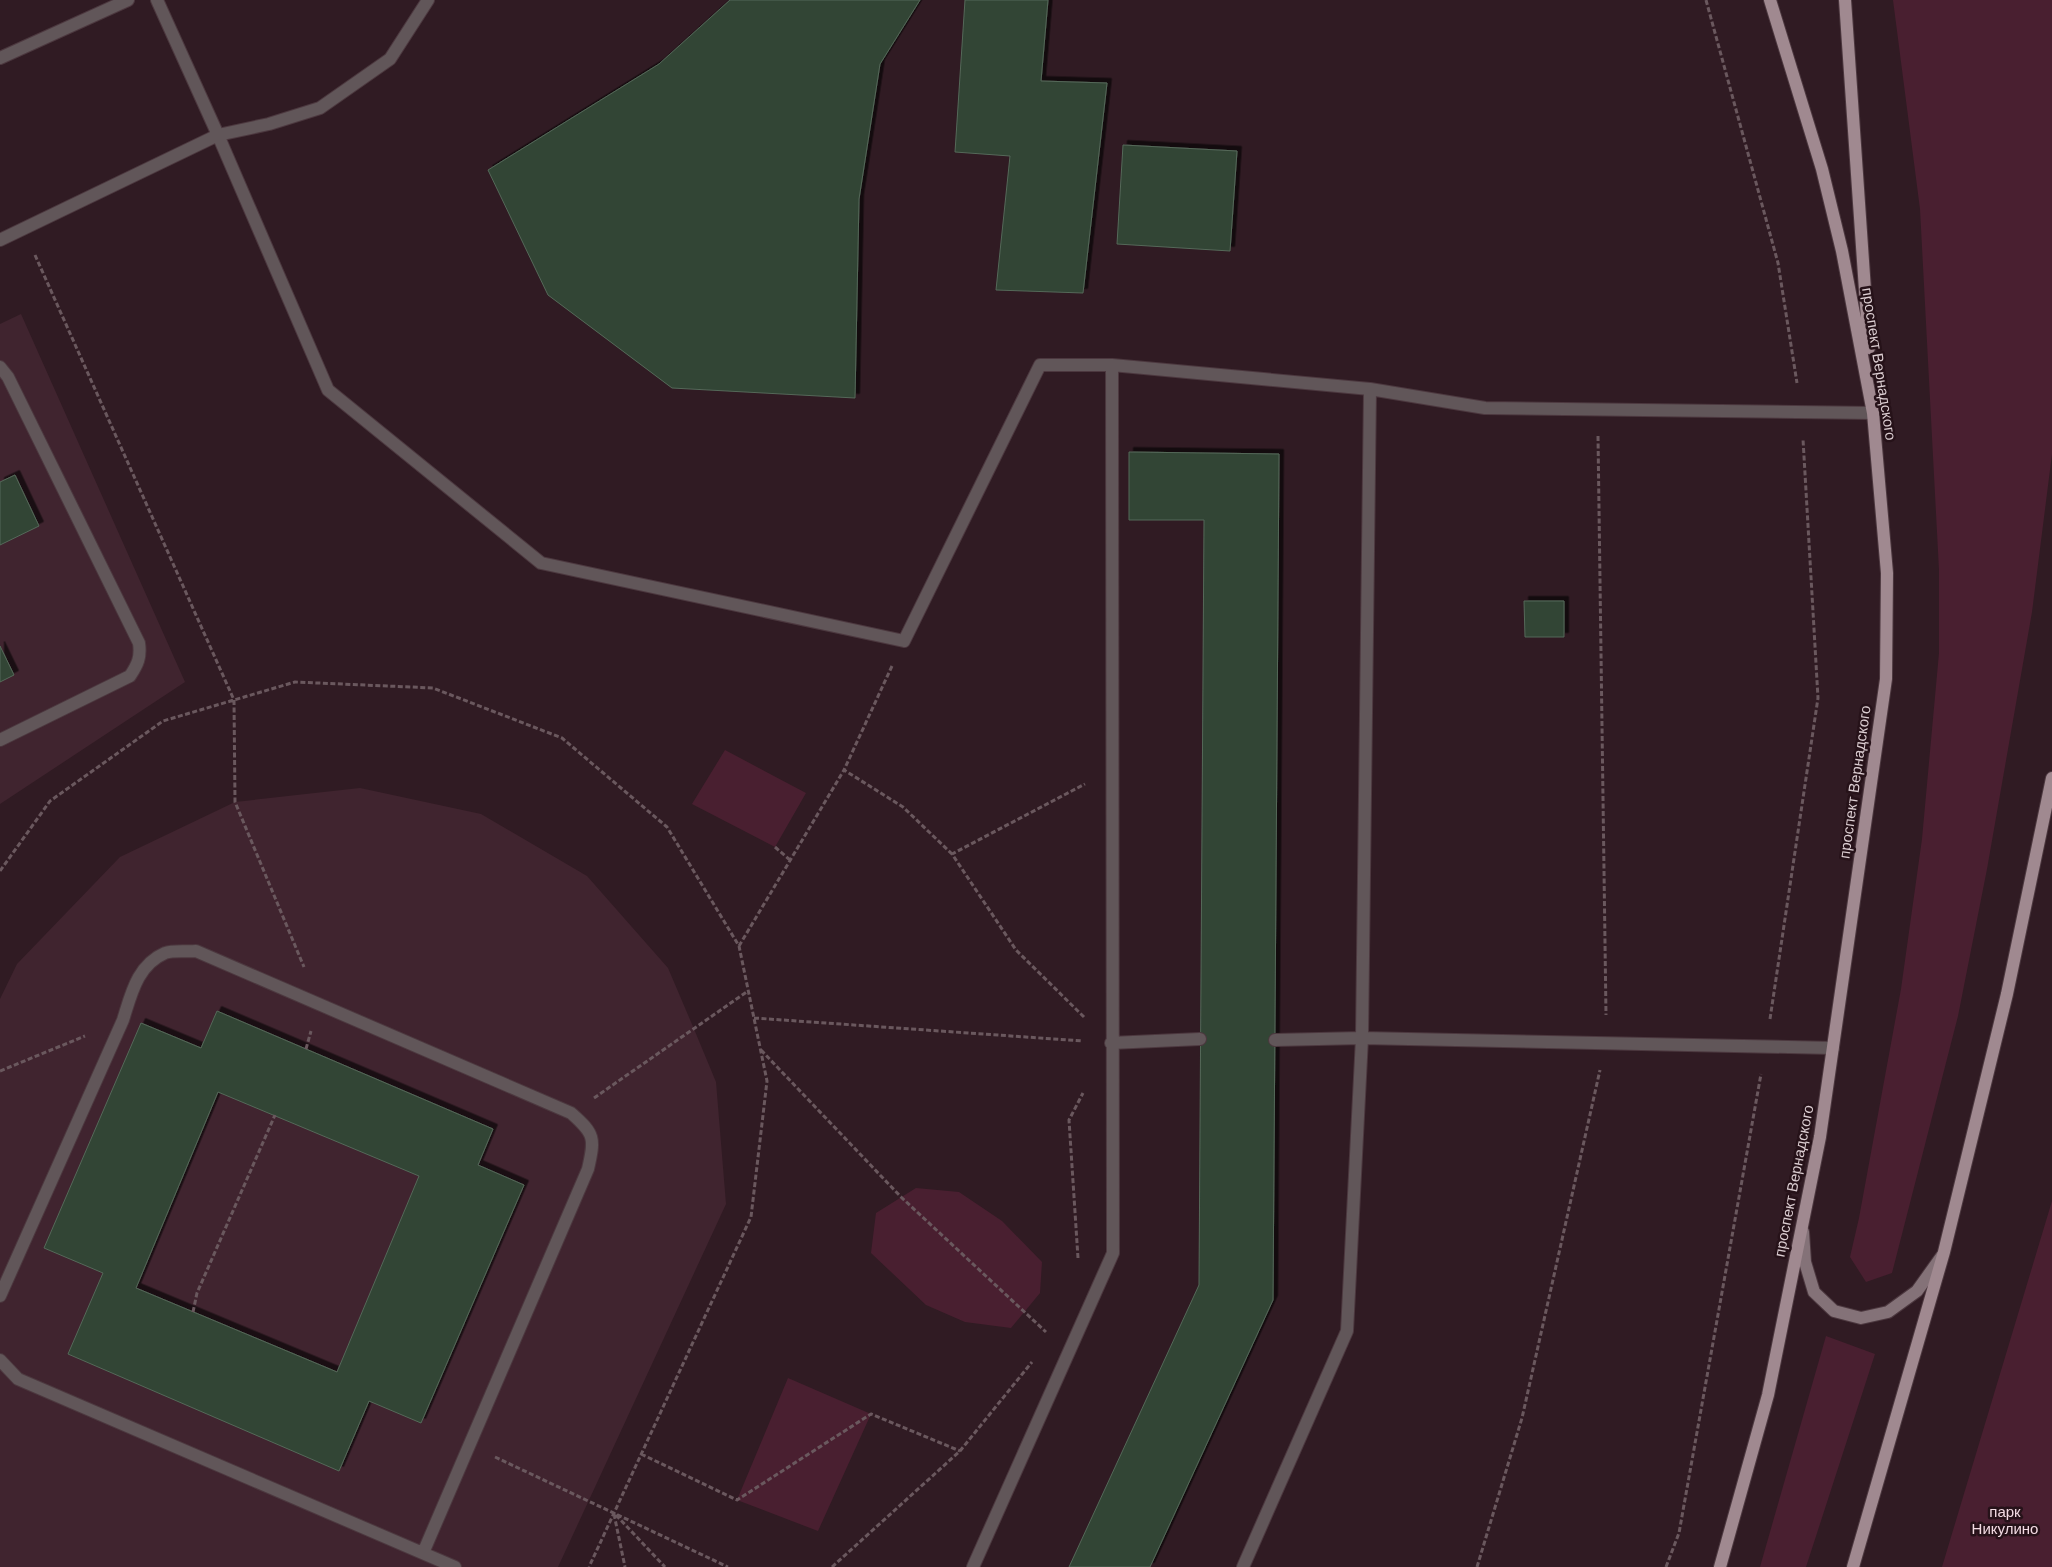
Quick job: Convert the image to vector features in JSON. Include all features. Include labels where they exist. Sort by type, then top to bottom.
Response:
[{"type":"main road","name":"проспект Вернадского","points":[[1720,1567],[1768,1395],[1820,1137],[1886,679],[1887,573],[1873,413],[1858,327],[1822,169],[1770,0]]},
{"type":"main road","points":[[1845,0],[1873,413]]},
{"type":"main road","points":[[1852,1567],[1944,1252],[2007,994],[2052,778]]},
{"type":"main road","points":[[1803,1222],[1805,1262],[1814,1292],[1834,1311],[1861,1318],[1888,1312],[1917,1291],[1944,1252]]},
{"type":"lane","points":[[0,58],[128,0]]},
{"type":"lane","points":[[156,0],[218,135],[328,390],[541,563],[904,641],[1040,365],[1112,365],[1370,389],[1485,408],[1873,413]]},
{"type":"lane","points":[[0,240],[218,135],[269,124],[320,108],[390,59],[428,0]]},
{"type":"lane","points":[[973,1567],[1113,1253],[1111,1043],[1112,365]]},
{"type":"lane","points":[[0,368],[8,377],[139,643],[141,655],[138,665],[130,676],[0,740]]},
{"type":"lane","points":[[1243,1567],[1347,1331],[1362,1038],[1370,389]]},
{"type":"lane","points":[[0,1296],[123,1020],[135,982],[147,964],[166,953],[196,951],[571,1114],[588,1128],[594,1145],[588,1169],[423,1553]]},
{"type":"lane","points":[[1275,1040],[1362,1038],[1833,1048]]},
{"type":"lane","points":[[1111,1043],[1200,1039]]},
{"type":"lane","points":[[0,1360],[18,1379],[455,1567]]},
{"type":"path","points":[[1666,1567],[1679,1533],[1766,1046],[1818,698],[1802,412],[1778,263],[1706,0]]},
{"type":"path","points":[[23,229],[234,700],[235,802],[320,1005]]},
{"type":"path","points":[[1477,1567],[1522,1418],[1606,1042],[1597,410]]},
{"type":"path","points":[[739,946],[844,770],[904,641]]},
{"type":"path","points":[[0,871],[50,801],[163,721],[295,682],[433,688],[562,738],[668,827],[739,946],[767,1080],[751,1218],[589,1567]]},
{"type":"path","points":[[844,770],[904,807],[952,854],[1016,950],[1111,1043]]},
{"type":"path","points":[[952,854],[1081,785]]},
{"type":"path","points":[[776,847],[790,860]]},
{"type":"path","points":[[571,1114],[748,991]]},
{"type":"path","points":[[754,1018],[1111,1043]]},
{"type":"path","points":[[0,1072],[123,1020]]},
{"type":"path","points":[[761,1049],[901,1198],[1025,1311]]},
{"type":"path","points":[[1076,1267],[1078,1259],[1069,1120],[1088,1086]]},
{"type":"path","points":[[193,1312],[197,1293],[275,1115]]},
{"type":"path","points":[[832,1567],[960,1452],[1033,1360]]},
{"type":"path","points":[[641,1454],[737,1500],[870,1414],[960,1452]]},
{"type":"path","points":[[469,1444],[728,1567]]},
{"type":"path","points":[[614,1513],[625,1567]]},
{"type":"path","points":[[614,1513],[665,1567]]},
{"type":"shaded area","points":[[21,314],[185,682],[0,804],[0,324]]},
{"type":"shaded area","points":[[360,788],[481,814],[587,876],[668,968],[716,1082],[726,1204],[558,1567],[0,1567],[0,999],[17,964],[120,857],[235,802]]},
{"type":"green space","points":[[1893,0],[2052,0],[2052,454],[2032,612],[1987,869],[1958,1016],[1892,1273],[1866,1282],[1850,1257],[1859,1218],[1901,989],[1922,839],[1939,653],[1939,570],[1920,209]]},
{"type":"green space","points":[[725,750],[806,793],[775,847],[692,804]]},
{"type":"green space","points":[[916,1188],[959,1192],[1002,1221],[1042,1262],[1040,1293],[1011,1328],[965,1322],[926,1305],[871,1253],[876,1213]]},
{"type":"green space","name":"парк Никулино","points":[[2052,1201],[2052,1567],[1942,1567]]},
{"type":"green space","points":[[1826,1336],[1875,1354],[1806,1567],[1760,1567]]},
{"type":"green space","points":[[788,1378],[871,1414],[818,1531],[737,1500]]},
{"type":"building","points":[[730,0],[920,0],[880,64],[859,199],[855,398],[672,388],[548,295],[488,170],[659,64]]},
{"type":"building","points":[[965,0],[1048,0],[1041,81],[1107,83],[1083,293],[996,290],[1010,156],[955,152]]},
{"type":"building","points":[[1123,145],[1237,151],[1230,251],[1117,244]]},
{"type":"building","points":[[1129,452],[1279,454],[1273,1300],[1150,1567],[1069,1567],[1199,1285],[1204,520],[1129,520]]},
{"type":"building","points":[[15,475],[39,526],[0,545],[0,482]]},
{"type":"building","points":[[1524,601],[1564,601],[1564,637],[1525,637]]},
{"type":"building","points":[[0,646],[14,675],[0,682]]},
{"type":"building","points":[[217,1011],[493,1129],[478,1165],[524,1185],[421,1423],[369,1401],[339,1471],[68,1354],[103,1273],[44,1248],[141,1023],[201,1048]],"holes":[[[218,1092],[419,1176],[337,1372],[136,1288]]]}]
